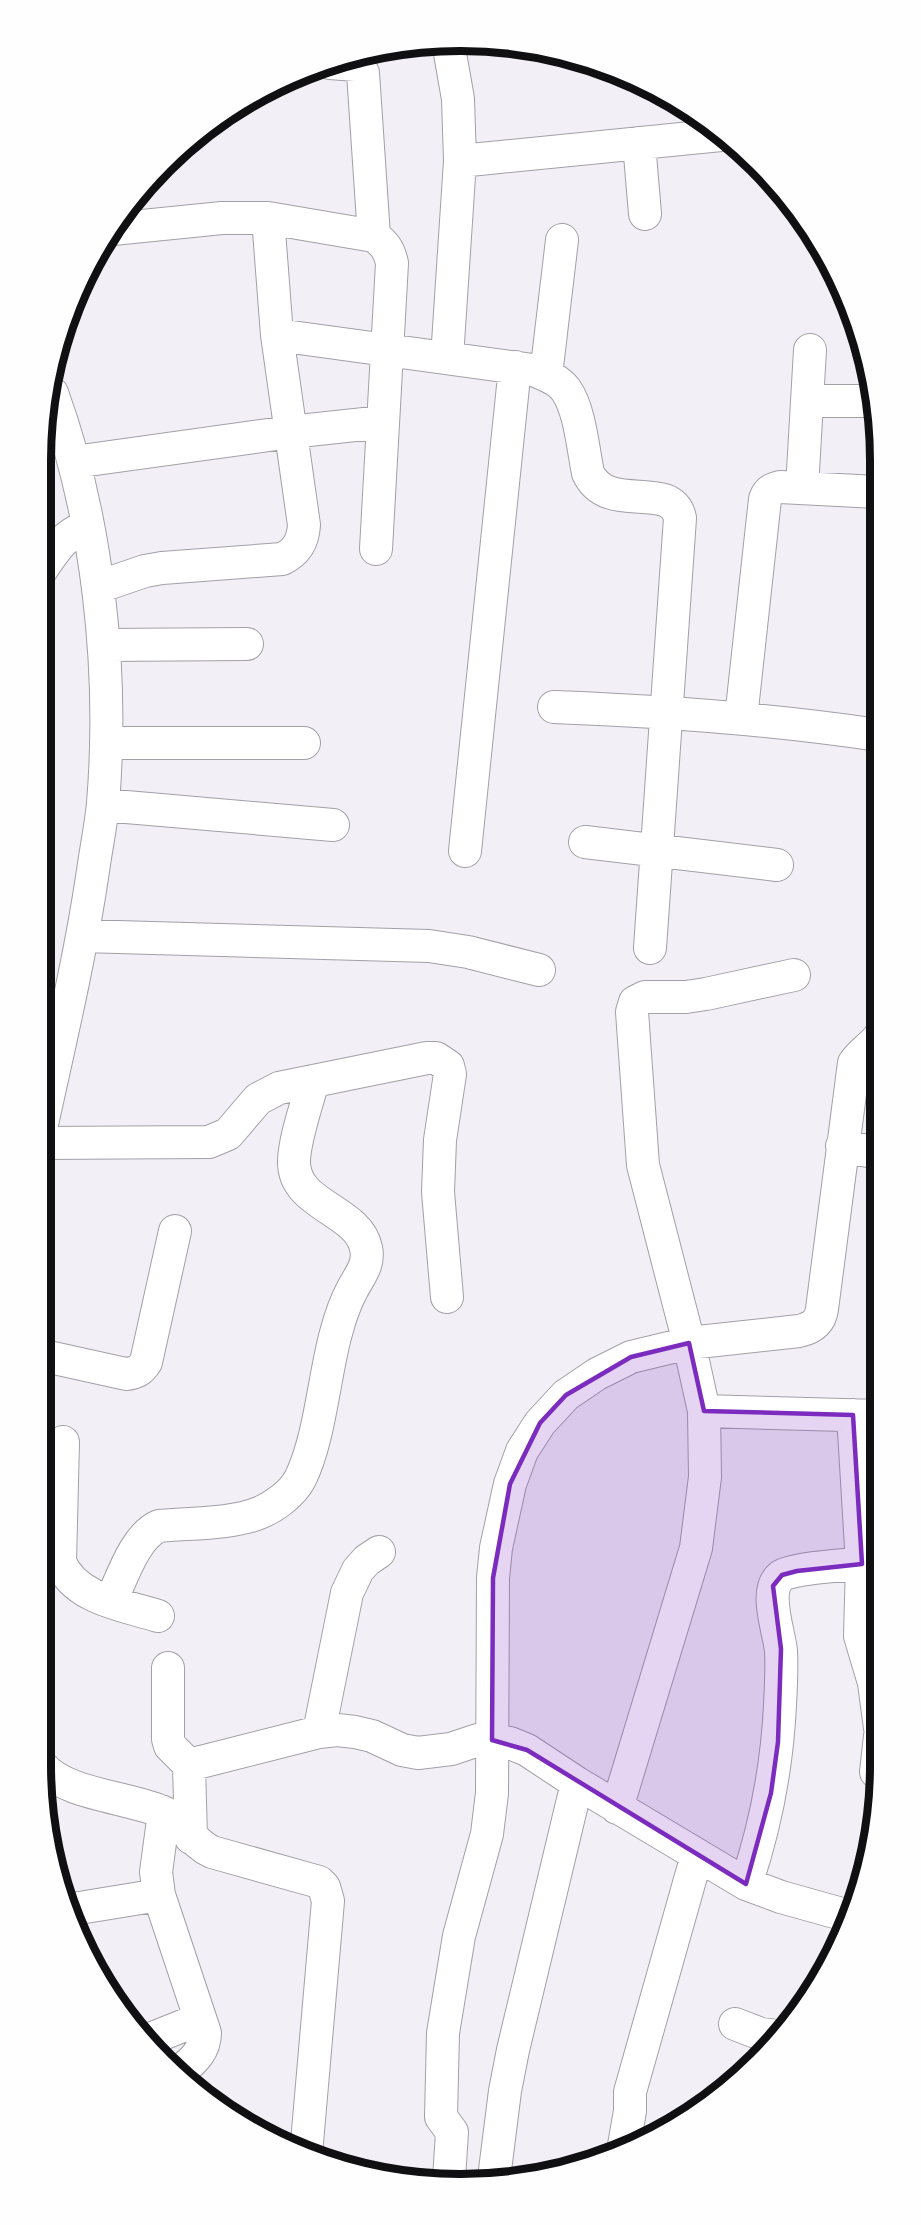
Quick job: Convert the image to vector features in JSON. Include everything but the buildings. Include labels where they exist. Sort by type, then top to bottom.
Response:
[{"type":"street","points":[[447,358],[460,161],[458,99],[450,51]]},
{"type":"street","points":[[355,65],[363,73],[374,236]]},
{"type":"street","points":[[460,161],[707,134]]},
{"type":"street","points":[[639,143],[645,214]]},
{"type":"street","points":[[124,228],[222,218],[268,218],[374,236],[390,252],[392,263],[376,549]]},
{"type":"street","points":[[98,587],[145,571],[162,568],[274,561],[290,555],[301,542],[304,525],[277,335],[268,218]]},
{"type":"street","points":[[546,375],[562,240]]},
{"type":"street","points":[[277,335],[515,367],[546,375],[565,388],[574,405],[588,473],[593,483],[606,492],[667,500],[678,509],[680,518],[650,948]]},
{"type":"street","points":[[802,488],[810,350]]},
{"type":"street","points":[[465,851],[515,367]]},
{"type":"street","points":[[807,401],[865,401]]},
{"type":"street","points":[[51,1083],[83,936],[103,805],[106,743],[104,645],[98,587],[88,525],[74,462],[56,403]]},
{"type":"street","points":[[74,462],[290,432],[383,422]]},
{"type":"street","points":[[741,718],[765,499],[772,489],[802,488],[870,492]]},
{"type":"street","points":[[51,555],[71,533],[88,525]]},
{"type":"street","points":[[104,645],[247,644]]},
{"type":"street","points":[[554,707],[741,718],[870,734]]},
{"type":"street","points":[[106,743],[304,743]]},
{"type":"street","points":[[103,805],[333,825]]},
{"type":"street","points":[[585,842],[777,865]]},
{"type":"street","points":[[83,936],[429,946],[468,952],[539,970]]},
{"type":"street","points":[[617,1808],[696,1548],[705,1478],[704,1411],[644,1165],[632,1012],[635,1002],[645,997],[686,997],[794,975]]},
{"type":"street","points":[[449,2174],[452,2132],[441,2117],[443,2033],[459,1936],[487,1834],[492,1793],[493,1578],[496,1548],[510,1484],[522,1451],[540,1423],[566,1395],[597,1374],[631,1357],[689,1343],[808,1329],[816,1323],[821,1317],[854,1063],[870,1046]]},
{"type":"street","points":[[51,1143],[209,1142],[228,1134],[258,1099],[279,1088],[436,1058],[448,1066],[450,1074],[440,1140],[438,1192],[447,1297]]},
{"type":"street","points":[[111,1601],[139,1543],[149,1530],[159,1526],[257,1514],[273,1506],[300,1479],[312,1442],[341,1316],[365,1268],[367,1257],[366,1246],[357,1230],[307,1192],[299,1182],[294,1170],[295,1150],[314,1080]]},
{"type":"street","points":[[842,1146],[870,1151]]},
{"type":"street","points":[[51,1357],[126,1374],[135,1373],[141,1369],[146,1362],[175,1231]]},
{"type":"street","points":[[704,1411],[866,1416],[870,1534]]},
{"type":"street","points":[[63,1442],[60,1562],[64,1572],[80,1588],[158,1616]]},
{"type":"street","points":[[319,1732],[347,1593],[358,1570],[379,1552]]},
{"type":"street","points":[[746,1884],[760,1842],[771,1793],[778,1742],[781,1649],[773,1601],[773,1586],[782,1575],[796,1571],[870,1564]]},
{"type":"street","points":[[870,1571],[860,1636],[870,1670]]},
{"type":"street","points":[[168,1668],[168,1739],[170,1746],[189,1765],[191,1838]]},
{"type":"street","points":[[189,1765],[319,1732],[337,1730],[372,1736],[402,1750],[418,1753],[435,1753],[478,1740],[510,1743],[527,1750],[577,1784],[746,1884],[781,1897],[842,1914]]},
{"type":"street","points":[[51,1775],[60,1781],[164,1813],[179,1824],[203,1848],[319,1882],[328,1894],[307,2144]]},
{"type":"street","points":[[495,2172],[505,2091],[513,2050],[577,1784]]},
{"type":"street","points":[[164,1813],[156,1872],[159,1895],[205,2033],[205,2043],[198,2055],[185,2067]]},
{"type":"street","points":[[625,2139],[630,2111],[630,2092],[697,1855]]},
{"type":"street","points":[[77,1908],[159,1895]]},
{"type":"street","points":[[155,2037],[200,2019]]},
{"type":"street","points":[[735,2024],[768,2035]]},
{"type":"highlighted area","points":[[689,1343],[704,1411],[853,1415],[862,1564],[797,1571],[782,1575],[773,1586],[781,1649],[778,1742],[771,1793],[746,1884],[527,1750],[492,1740],[493,1578],[510,1484],[540,1423],[566,1395],[631,1357]]}]
